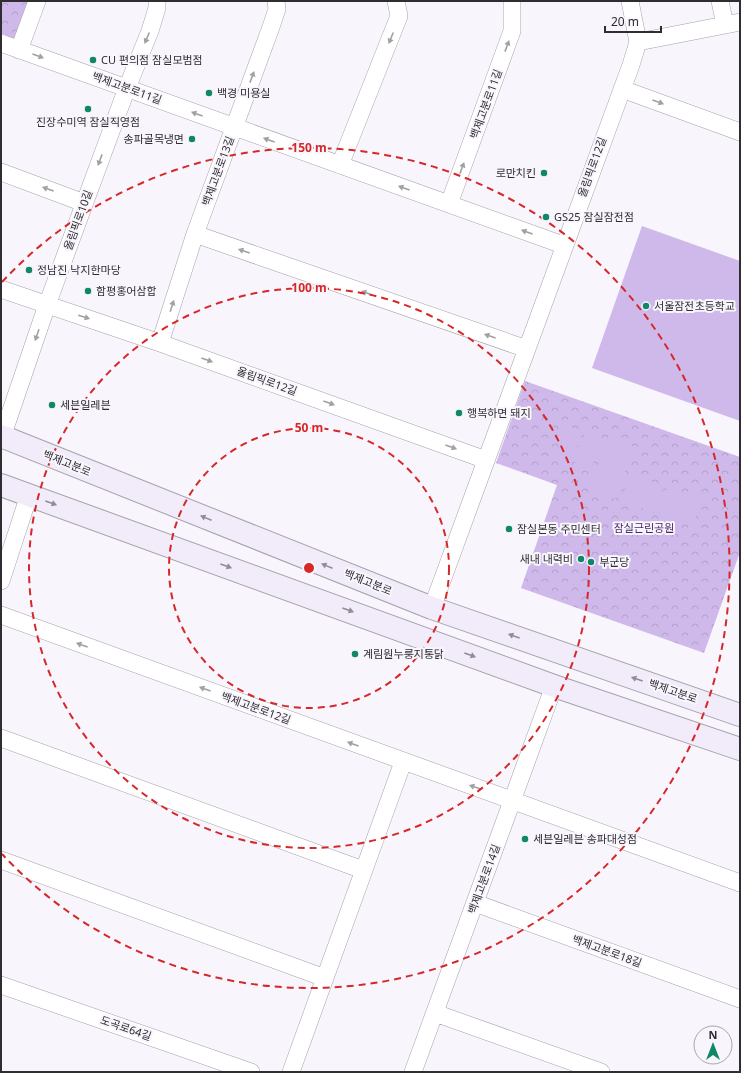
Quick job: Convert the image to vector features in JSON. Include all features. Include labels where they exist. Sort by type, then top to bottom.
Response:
[{"type":"main road","name":"백제고분로","points":[[1,437],[432,608],[740,715]]},
{"type":"main road","points":[[1,485],[554,686],[740,749]]},
{"type":"street","points":[[20,50],[37,1]]},
{"type":"street","name":"올림픽로10길","points":[[1,437],[84,203],[150,31],[157,8],[157,1]]},
{"type":"street","name":"백제고분로13길","points":[[160,343],[195,234],[271,27],[276,9],[276,1]]},
{"type":"street","points":[[340,165],[400,16],[396,1]]},
{"type":"street","name":"백제고분로11길","points":[[449,204],[512,30],[512,1]]},
{"type":"street","name":"올림픽로12길","points":[[432,608],[638,42],[630,1]]},
{"type":"street","points":[[638,42],[732,23],[720,1]]},
{"type":"street","name":"백제고분로11길","points":[[1,43],[234,127]]},
{"type":"street","points":[[622,89],[740,132]]},
{"type":"street","points":[[234,127],[563,245]]},
{"type":"street","points":[[1,172],[84,203]]},
{"type":"street","points":[[195,234],[527,349]]},
{"type":"street","points":[[1,289],[47,305]]},
{"type":"street","name":"올림픽로12길","points":[[47,305],[160,343],[486,460]]},
{"type":"street","points":[[1,581],[29,495]]},
{"type":"street","name":"백제고분로12길","points":[[1,615],[403,762],[512,800]]},
{"type":"street","name":"백제고분로14길","points":[[413,1072],[554,686]]},
{"type":"street","points":[[1,738],[363,870]]},
{"type":"street","points":[[291,1072],[403,762]]},
{"type":"street","points":[[512,800],[740,883]]},
{"type":"street","points":[[1,860],[324,978]]},
{"type":"street","name":"백제고분로18길","points":[[475,903],[740,999]]},
{"type":"street","name":"도곡로64길","points":[[1,985],[251,1072]]},
{"type":"street","points":[[435,1013],[601,1072]]},
{"type":"green space","points":[[1,1],[32,1],[18,41],[1,33]]},
{"type":"green space","points":[[642,226],[740,261],[740,421],[592,368]]},
{"type":"green space","name":"잠실근린공원","points":[[525,381],[740,457],[740,552],[704,653],[521,588],[557,485],[496,463]]},
{"type":"green space","points":[[566,426],[583,431],[570,466],[553,460]]},
{"type":"green space","points":[[585,433],[602,439],[590,472],[574,466]]},
{"type":"green space","points":[[608,438],[634,447],[615,499],[589,490]]},
{"type":"green space","points":[[630,474],[664,486],[655,513],[621,500]]},
{"type":"green space","points":[[667,488],[702,499],[692,526],[658,514]]},
{"type":"place","name":"CU 편의점 잠실모범점","points":[[93,60]]},
{"type":"place","name":"백경 미용실","points":[[209,93]]},
{"type":"place","name":"진장수미역 잠실직영점","points":[[88,109]]},
{"type":"place","name":"송파골목냉면","points":[[192,139]]},
{"type":"place","name":"로만치킨","points":[[544,173]]},
{"type":"place","name":"GS25 잠실잠전점","points":[[546,217]]},
{"type":"place","name":"정남진 낙지한마당","points":[[29,270]]},
{"type":"place","name":"함평홍어삼합","points":[[88,291]]},
{"type":"place","name":"서울잠전초등학교","points":[[646,306]]},
{"type":"place","name":"세븐일레븐","points":[[52,405]]},
{"type":"place","name":"행복하면 돼지","points":[[459,413]]},
{"type":"place","name":"잠실본동 주민센터","points":[[509,529]]},
{"type":"place","name":"새내 내력비","points":[[581,559]]},
{"type":"place","name":"부군당","points":[[591,562]]},
{"type":"place","name":"계림원누룽지통닭","points":[[355,654]]},
{"type":"place","name":"세븐일레븐 송파대성점","points":[[525,839]]}]
